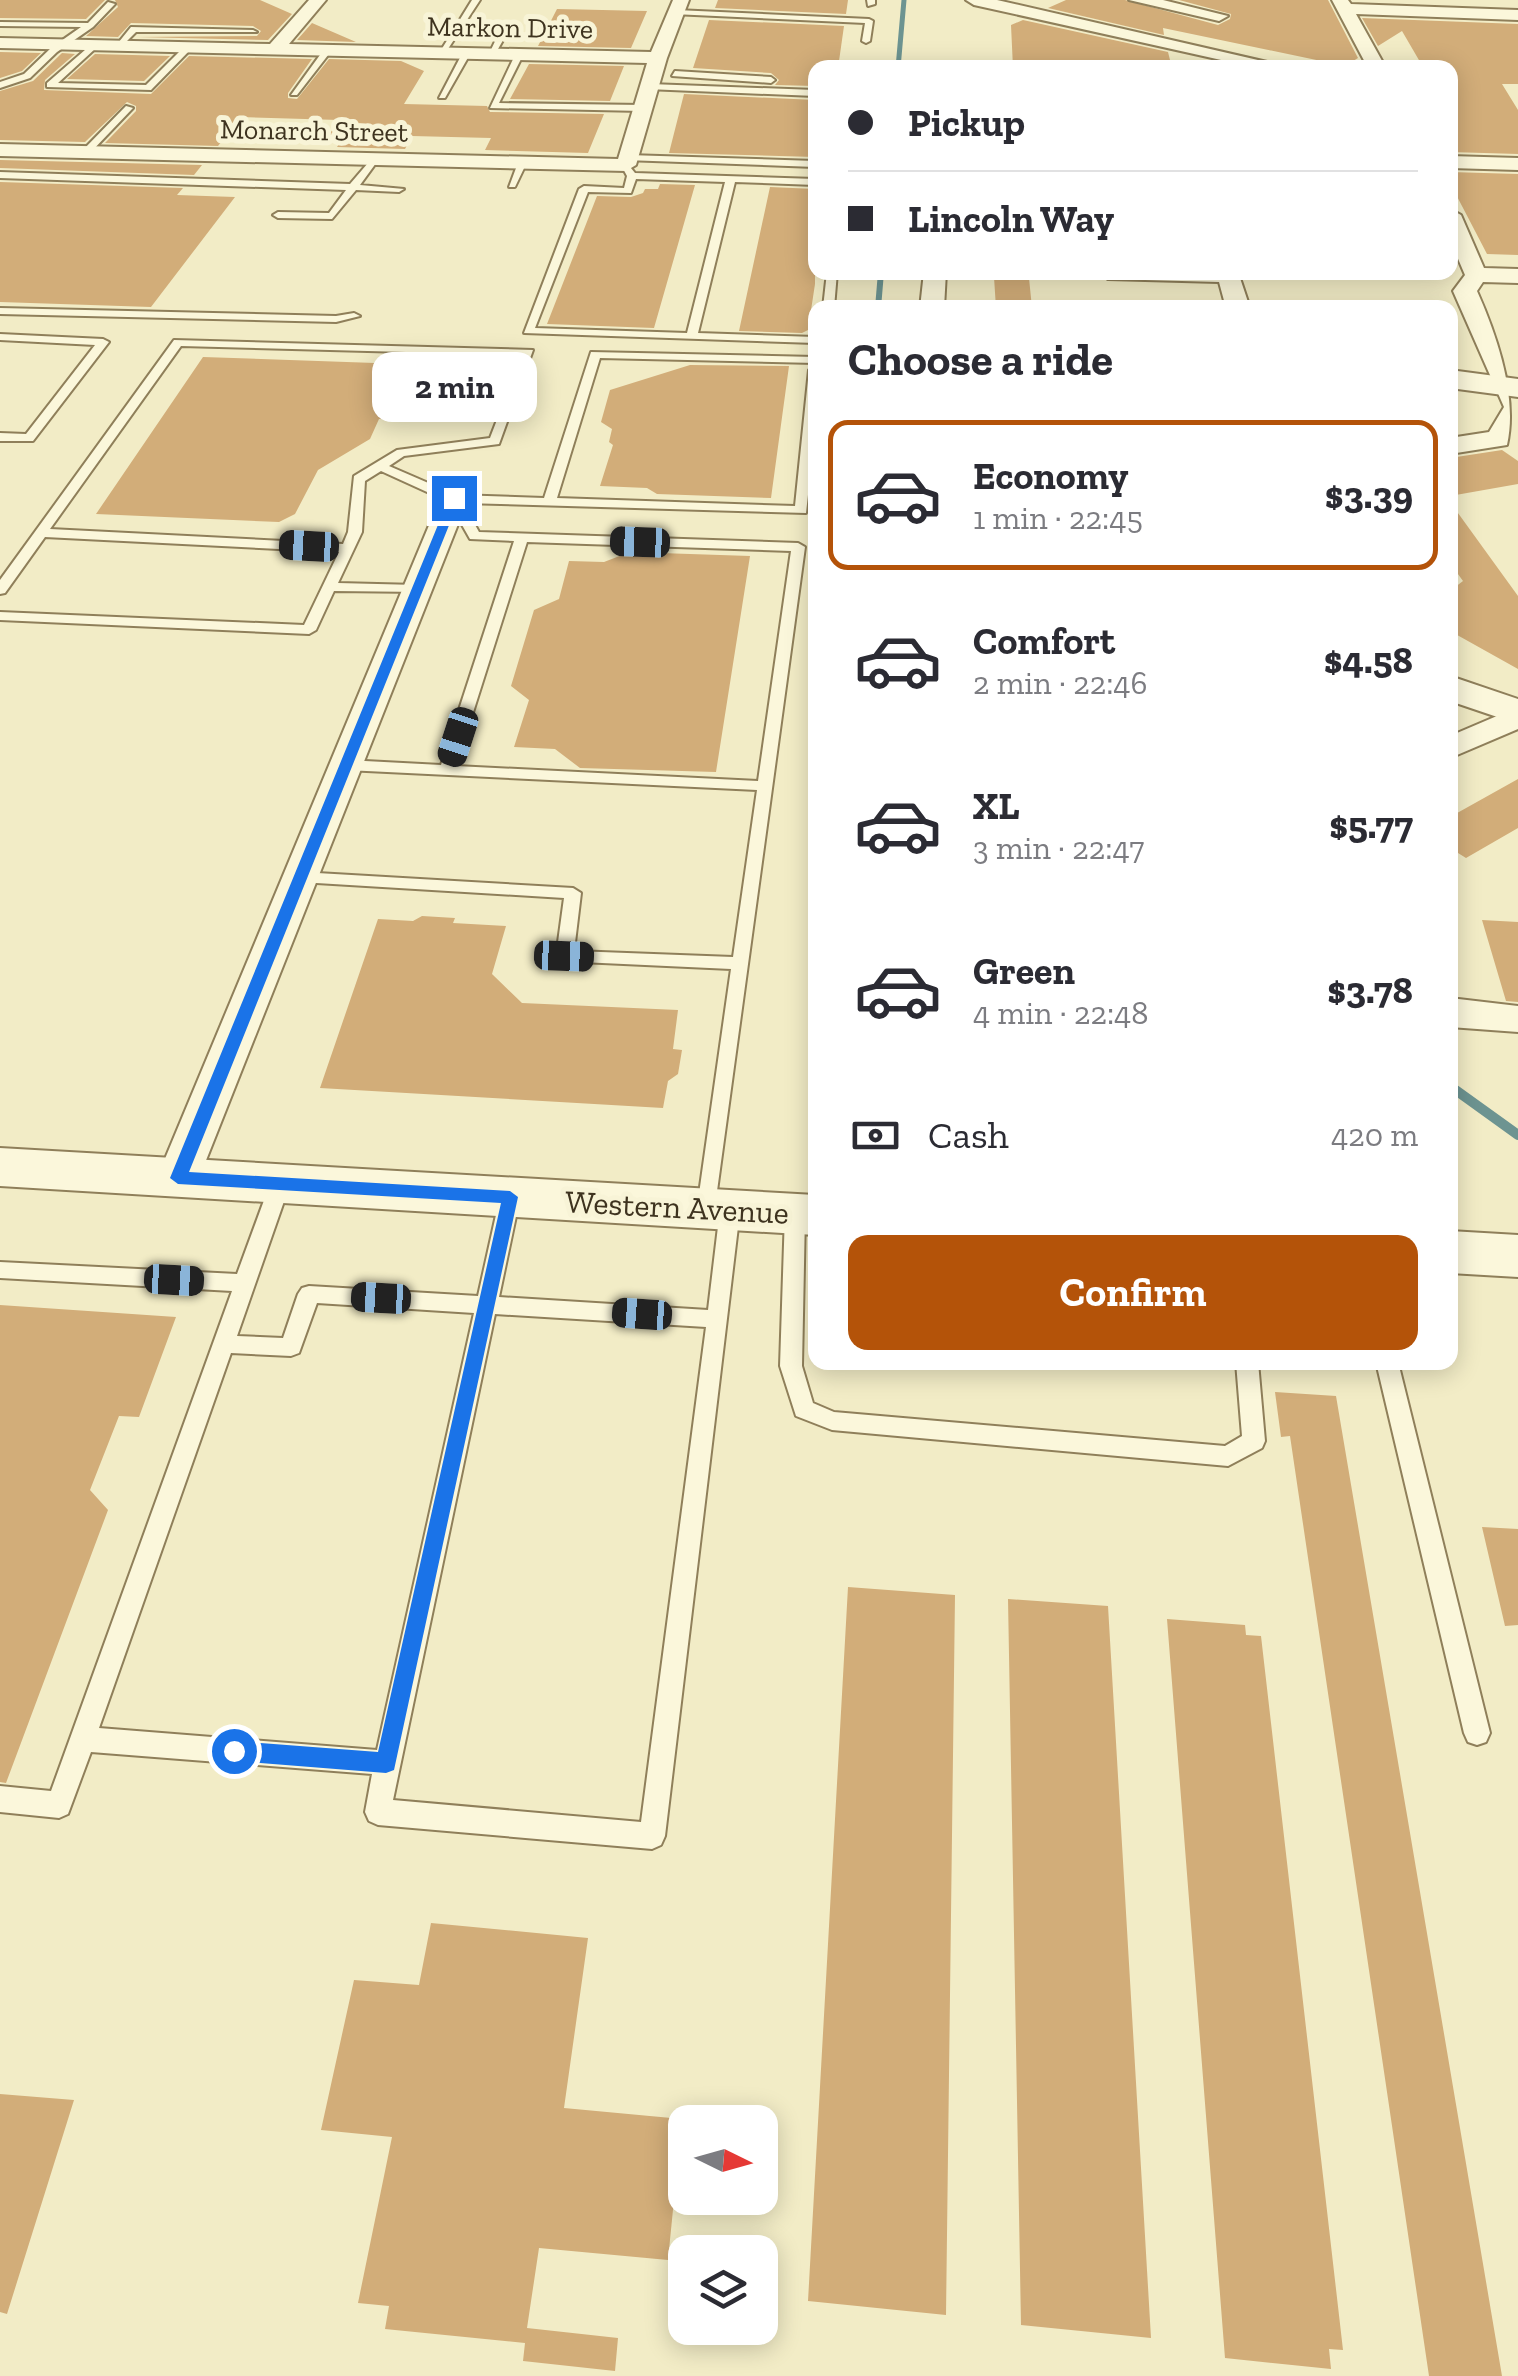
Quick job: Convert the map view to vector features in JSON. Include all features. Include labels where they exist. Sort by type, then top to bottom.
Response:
[{"type":"street","points":[[275,49],[318,0]]},
{"type":"street","points":[[974,0],[1246,60]]},
{"type":"street","points":[[1087,27],[1140,0],[1219,16]]},
{"type":"street","points":[[1343,5],[1518,15]]},
{"type":"street","points":[[1343,5],[1373,60]]},
{"type":"street","points":[[629,167],[643,108],[679,6]]},
{"type":"street","name":"Markon Drive","points":[[0,43],[519,55],[654,73]]},
{"type":"street","name":"Monarch Street","points":[[0,150],[629,167]]},
{"type":"street","points":[[1458,162],[1518,164]]},
{"type":"street","points":[[1458,233],[1476,274]]},
{"type":"street","points":[[1476,274],[1518,276]]},
{"type":"street","points":[[1458,445],[1498,439],[1517,407],[1513,387],[1464,291],[1476,274]]},
{"type":"street","points":[[1486,336],[1518,337]]},
{"type":"street","points":[[1458,379],[1513,387]]},
{"type":"street","points":[[178,1178],[454,498]]},
{"type":"street","points":[[1458,691],[1518,715]]},
{"type":"street","points":[[1458,744],[1518,715]]},
{"type":"street","points":[[1458,1015],[1518,1019]]},
{"type":"street","name":"Western Avenue","points":[[0,1167],[805,1214]]},
{"type":"street","points":[[1458,1252],[1518,1256]]},
{"type":"lane","points":[[441,53],[476,0]]},
{"type":"lane","points":[[0,85],[27,76],[111,4]]},
{"type":"lane","points":[[679,6],[869,21],[866,41]]},
{"type":"lane","points":[[0,24],[90,25]]},
{"type":"lane","points":[[117,46],[134,29],[253,32]]},
{"type":"lane","points":[[491,54],[502,35]]},
{"type":"lane","points":[[93,46],[50,85],[148,88],[188,48]]},
{"type":"lane","points":[[294,93],[328,50]]},
{"type":"lane","points":[[442,96],[466,54]]},
{"type":"lane","points":[[519,55],[493,106],[643,108]]},
{"type":"lane","points":[[654,73],[808,81]]},
{"type":"lane","points":[[654,73],[808,91]]},
{"type":"lane","points":[[86,152],[129,108]]},
{"type":"lane","points":[[278,215],[332,216],[374,159]]},
{"type":"lane","points":[[512,186],[522,162]]},
{"type":"lane","points":[[629,167],[808,164]]},
{"type":"lane","points":[[629,167],[731,179],[808,182]]},
{"type":"lane","points":[[629,167],[628,190],[584,189],[528,331],[808,340]]},
{"type":"lane","points":[[0,175],[399,189]]},
{"type":"lane","points":[[692,336],[731,179]]},
{"type":"lane","points":[[0,310],[336,319],[354,316]]},
{"type":"lane","points":[[0,337],[103,342],[28,438],[0,437]]},
{"type":"lane","points":[[0,590],[178,342],[529,352],[495,441],[401,453],[359,479],[355,532],[309,630],[0,616]]},
{"type":"lane","points":[[550,501],[595,354],[808,360]]},
{"type":"lane","points":[[510,1197],[378,1812],[652,1836],[718,1319],[718,1209],[740,962],[798,547],[808,435]]},
{"type":"lane","points":[[380,466],[454,498],[800,510]]},
{"type":"lane","points":[[454,498],[475,536],[798,547]]},
{"type":"lane","points":[[41,533],[347,548]]},
{"type":"lane","points":[[447,770],[522,538]]},
{"type":"lane","points":[[328,587],[417,589]]},
{"type":"lane","points":[[346,765],[763,786]]},
{"type":"lane","points":[[300,877],[573,893],[564,956],[740,962]]},
{"type":"lane","points":[[0,1799],[60,1805],[280,1184]]},
{"type":"lane","points":[[805,1214],[791,1366],[804,1409],[832,1421],[1228,1456],[1254,1441],[1248,1370]]},
{"type":"lane","points":[[0,1270],[243,1283]]},
{"type":"lane","points":[[222,1344],[291,1347],[309,1294],[718,1319]]},
{"type":"lane","points":[[1390,1370],[1478,1732]]},
{"type":"lane","points":[[82,1740],[386,1763]]},
{"type":"building","points":[[0,0],[105,0],[86,19],[0,18]]},
{"type":"building","points":[[115,0],[260,0],[292,14],[268,40],[136,37],[257,36],[261,31],[253,26],[131,23],[118,37],[86,36],[118,7]]},
{"type":"building","points":[[718,0],[848,0],[846,14],[715,8]]},
{"type":"building","points":[[1066,0],[1125,0],[1218,25],[1230,19],[1231,14],[1179,0],[1328,0],[1358,58],[1316,60],[1163,28],[1164,35],[1048,8]]},
{"type":"building","points":[[557,9],[647,11],[631,48],[538,46]]},
{"type":"building","points":[[1362,18],[1518,24],[1518,84],[1502,84],[1518,110],[1518,154],[1458,152],[1458,60],[1419,60],[1402,31],[1378,46]]},
{"type":"building","points":[[709,20],[844,26],[839,60],[808,60],[808,86],[775,85],[779,80],[771,73],[693,68]]},
{"type":"building","points":[[1023,20],[1168,52],[1170,60],[1013,60],[1011,25]]},
{"type":"building","points":[[312,23],[356,42],[297,40]]},
{"type":"building","points":[[0,52],[41,53],[22,71],[0,78]]},
{"type":"building","points":[[62,53],[75,54],[45,80],[44,90],[151,94],[189,56],[312,59],[288,93],[288,98],[297,99],[329,59],[401,61],[424,71],[404,104],[487,106],[490,112],[604,114],[588,153],[485,150],[491,138],[412,136],[405,149],[337,147],[345,135],[329,135],[339,120],[241,117],[218,146],[105,143],[136,111],[136,106],[127,102],[85,142],[0,140],[0,91],[33,81]]},
{"type":"building","points":[[95,54],[170,56],[144,81],[67,79]]},
{"type":"building","points":[[529,64],[624,66],[610,101],[510,99]]},
{"type":"building","points":[[684,94],[808,100],[808,157],[669,153]]},
{"type":"building","points":[[0,160],[202,165],[194,175],[0,168]]},
{"type":"building","points":[[1458,172],[1518,174],[1518,255],[1487,254],[1458,198]]},
{"type":"building","points":[[0,182],[183,188],[177,195],[235,197],[151,307],[0,302]]},
{"type":"building","points":[[660,184],[695,185],[654,328],[547,324],[597,196],[631,197],[645,189],[658,189]]},
{"type":"building","points":[[770,187],[808,189],[808,280],[815,280],[815,284],[813,300],[808,300],[808,330],[739,331]]},
{"type":"building","points":[[994,280],[1029,280],[1031,300],[995,300]]},
{"type":"building","points":[[203,357],[489,367],[474,405],[446,421],[379,419],[370,439],[318,470],[295,514],[279,522],[96,514]]},
{"type":"building","points":[[690,365],[789,366],[771,498],[657,494],[647,488],[600,486],[613,445],[609,442],[612,429],[601,422],[610,390]]},
{"type":"building","points":[[1502,450],[1518,461],[1518,484],[1458,495],[1458,457]]},
{"type":"building","points":[[1458,513],[1518,596],[1518,669],[1458,635],[1458,585],[1463,581],[1458,574]]},
{"type":"building","points":[[630,552],[750,556],[716,772],[580,768],[555,749],[514,747],[529,700],[511,686],[534,610],[559,599],[569,561],[604,562]]},
{"type":"building","points":[[1518,779],[1518,828],[1466,858],[1458,853],[1458,813]]},
{"type":"building","points":[[422,916],[455,918],[453,923],[506,926],[492,974],[522,1003],[678,1010],[673,1049],[682,1050],[678,1074],[668,1081],[663,1108],[320,1088],[378,919],[413,921]]},
{"type":"building","points":[[1482,920],[1518,922],[1518,1002],[1506,1001]]},
{"type":"building","points":[[0,1305],[176,1317],[139,1417],[119,1416],[90,1490],[108,1510],[6,1783],[0,1782]]},
{"type":"building","points":[[1275,1392],[1336,1396],[1502,2376],[1429,2376],[1290,1436],[1281,1437]]},
{"type":"building","points":[[1482,1527],[1518,1529],[1518,1625],[1505,1626]]},
{"type":"building","points":[[848,1587],[955,1595],[946,2315],[808,2301]]},
{"type":"building","points":[[1008,1599],[1108,1606],[1151,2338],[1021,2325]]},
{"type":"building","points":[[1167,1619],[1245,1625],[1246,1635],[1261,1636],[1343,2350],[1329,2349],[1331,2369],[1225,2358]]},
{"type":"building","points":[[431,1923],[588,1938],[564,2108],[668,2118],[668,2215],[672,2215],[668,2260],[539,2248],[527,2328],[618,2338],[615,2371],[523,2361],[525,2343],[385,2329],[389,2306],[358,2303],[392,2137],[321,2130],[354,1980],[419,1985]]},
{"type":"building","points":[[0,2094],[74,2100],[7,2314],[0,2312]]},
{"type":"waterway","points":[[899,60],[904,0]]},
{"type":"waterway","points":[[879,300],[880,280]]},
{"type":"waterway","points":[[1458,1092],[1518,1135]]},
{"type":"route","points":[[234,1751],[386,1763],[510,1197],[178,1178],[454,498]]}]
